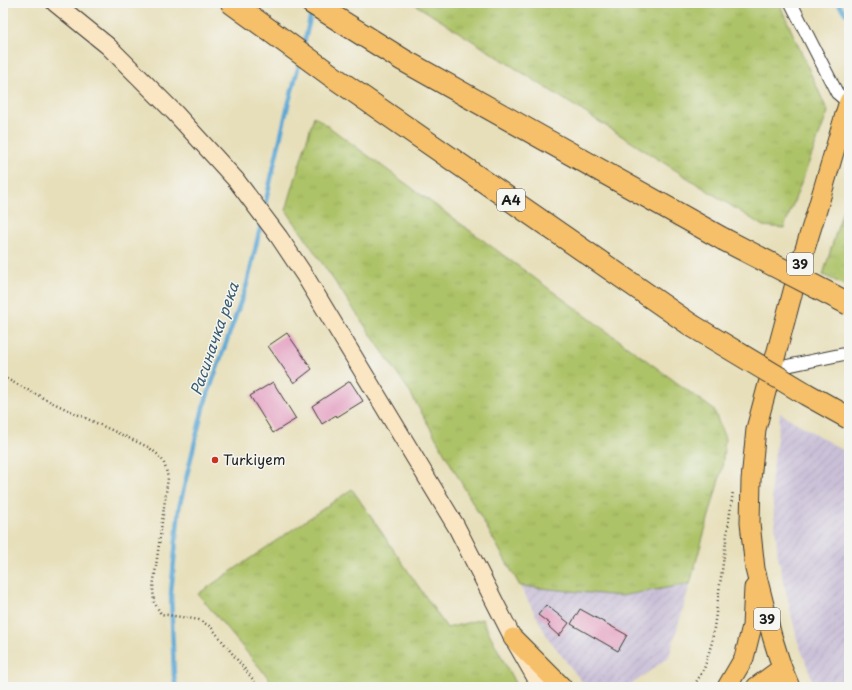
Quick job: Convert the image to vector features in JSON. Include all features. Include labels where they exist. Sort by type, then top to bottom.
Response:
[{"type":"highway","name":"A4","points":[[232,3],[332,76],[691,325],[849,418]]},
{"type":"highway","points":[[312,3],[403,60],[723,239],[849,304]]},
{"type":"main road","points":[[55,3],[108,46],[175,113],[236,180],[279,237],[305,276],[456,526],[513,638],[542,687]]},
{"type":"main road","name":"39","points":[[790,687],[782,668],[772,636],[755,569],[750,523],[756,429],[800,264],[849,100]]},
{"type":"main road","points":[[727,687],[744,658],[752,626],[755,569]]},
{"type":"main road","points":[[513,638],[562,687]]},
{"type":"main road","points":[[756,687],[782,668]]},
{"type":"street","points":[[791,3],[837,93],[843,98],[849,100]]},
{"type":"street","points":[[772,369],[849,353]]},
{"type":"path","points":[[3,377],[51,402],[148,447],[159,455],[164,463],[168,478],[153,588],[154,602],[162,614],[199,620],[211,627],[259,687]]},
{"type":"path","points":[[691,687],[695,684],[704,669],[712,642],[733,487]]},
{"type":"shaded area","points":[[780,413],[849,454],[849,687],[815,687],[797,639],[778,557],[771,485]]},
{"type":"shaded area","points":[[690,584],[669,657],[632,684],[623,687],[586,687],[548,638],[520,586],[620,596]]},
{"type":"green space","points":[[413,3],[779,3],[828,112],[784,228],[763,226]]},
{"type":"green space","points":[[314,116],[714,410],[725,439],[722,469],[690,584],[620,596],[520,586],[408,389],[286,210]]},
{"type":"green space","points":[[849,190],[849,287],[823,275]]},
{"type":"green space","points":[[352,489],[447,628],[482,619],[517,687],[276,687],[198,594]]},
{"type":"building","points":[[287,333],[312,369],[294,383],[268,346]]},
{"type":"building","points":[[350,381],[363,401],[337,417],[336,415],[322,424],[312,406]]},
{"type":"building","points":[[273,382],[296,419],[273,433],[250,396]]},
{"type":"building","points":[[546,605],[569,623],[559,636],[548,626],[550,624],[538,615]]},
{"type":"building","points":[[580,609],[627,635],[618,651],[571,624]]},
{"type":"waterway","points":[[838,3],[849,16]]},
{"type":"waterway","name":"Расиначка река","points":[[303,48],[312,10]]},
{"type":"waterway","name":"Расиначка река","points":[[264,209],[287,109],[300,61]]},
{"type":"waterway","name":"Расиначка река","points":[[176,687],[174,676],[171,593],[179,508],[203,408],[247,284],[262,220]]},
{"type":"place","name":"Turkiyem","points":[[215,460]]}]
